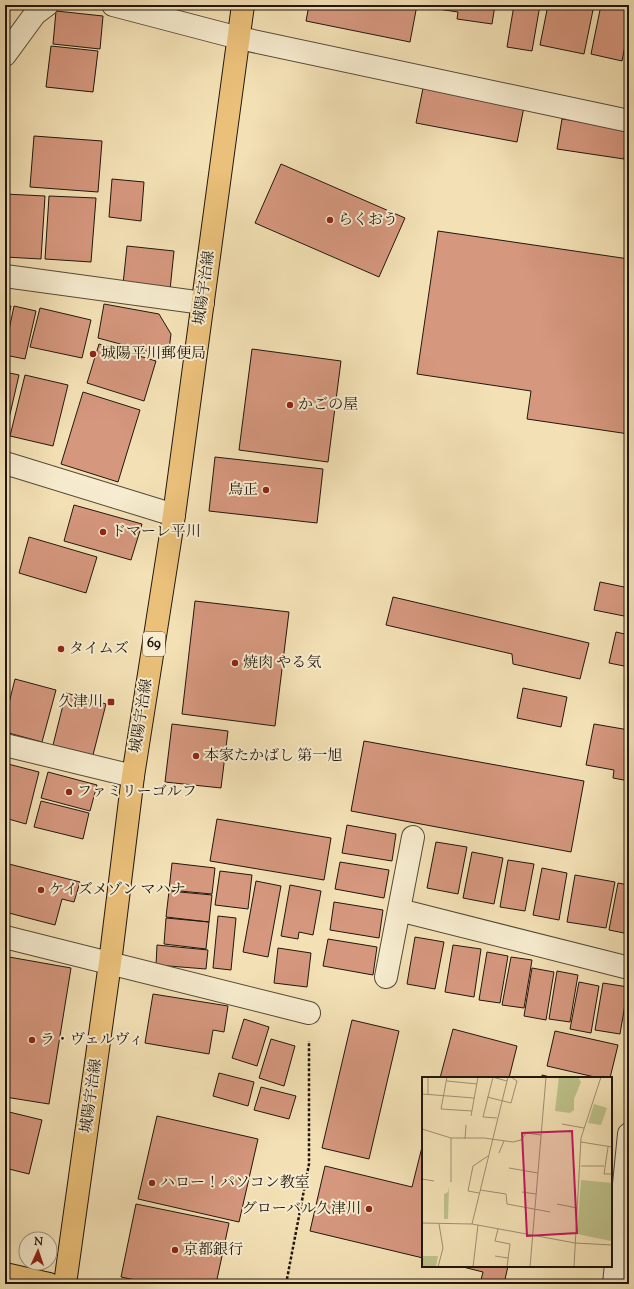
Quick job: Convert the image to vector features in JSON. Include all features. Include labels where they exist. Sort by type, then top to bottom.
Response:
[{"type":"main road","name":"城陽宇治線","points":[[65,1284],[110,963],[133,776],[174,515],[243,5]]},
{"type":"main road","points":[[5,1274],[48,1284]]},
{"type":"street","points":[[5,55],[35,14],[47,5]]},
{"type":"street","points":[[113,5],[239,38],[629,121]]},
{"type":"street","points":[[5,276],[203,302]]},
{"type":"street","points":[[5,463],[174,515]]},
{"type":"street","points":[[5,745],[133,776]]},
{"type":"street","points":[[386,977],[414,837]]},
{"type":"street","points":[[399,910],[629,968]]},
{"type":"street","points":[[5,937],[309,1012]]},
{"type":"street","points":[[614,1284],[629,1134]]},
{"type":"path","points":[[286,1284],[310,1164],[309,1012]]},
{"type":"building","points":[[309,5],[417,5],[410,42],[306,21]]},
{"type":"building","points":[[438,5],[495,5],[492,24],[457,19],[458,12],[438,9]]},
{"type":"building","points":[[514,5],[540,5],[532,51],[507,47]]},
{"type":"building","points":[[548,5],[594,5],[584,54],[540,45]]},
{"type":"building","points":[[601,5],[629,5],[629,26],[622,61],[591,54]]},
{"type":"building","points":[[56,11],[103,16],[100,49],[53,44]]},
{"type":"building","points":[[51,46],[98,51],[93,92],[46,87]]},
{"type":"building","points":[[423,88],[524,107],[517,142],[416,123]]},
{"type":"building","points":[[562,119],[628,128],[624,159],[557,149]]},
{"type":"building","points":[[34,136],[102,141],[98,192],[30,187]]},
{"type":"building","name":"らくおう","points":[[281,164],[405,218],[379,277],[255,223]]},
{"type":"building","points":[[112,179],[144,182],[141,221],[109,217]]},
{"type":"building","points":[[5,194],[45,196],[41,259],[5,257]]},
{"type":"building","points":[[49,196],[96,198],[91,262],[45,259]]},
{"type":"building","points":[[438,231],[629,259],[629,434],[527,419],[531,391],[417,374]]},
{"type":"building","points":[[127,246],[174,251],[170,290],[123,284]]},
{"type":"building","points":[[104,304],[159,314],[171,334],[168,357],[98,338]]},
{"type":"building","points":[[5,305],[11,306],[5,332]]},
{"type":"building","points":[[14,306],[36,311],[25,359],[5,355]]},
{"type":"building","points":[[40,308],[91,320],[82,358],[30,347]]},
{"type":"building","points":[[99,344],[156,361],[144,401],[87,383]]},
{"type":"building","name":"かごの屋","points":[[252,349],[341,361],[328,462],[239,450]]},
{"type":"building","points":[[5,372],[19,375],[8,423],[5,422]]},
{"type":"building","points":[[25,375],[68,385],[53,446],[10,436]]},
{"type":"building","points":[[83,392],[140,410],[118,482],[61,464]]},
{"type":"building","name":"鳥正","points":[[215,457],[323,469],[317,523],[209,511]]},
{"type":"building","name":"ドマーレ平川","points":[[74,505],[142,524],[131,560],[64,541]]},
{"type":"building","points":[[29,537],[97,557],[86,593],[19,573]]},
{"type":"building","points":[[600,582],[629,588],[629,617],[594,610]]},
{"type":"building","points":[[393,597],[589,643],[580,679],[513,664],[512,654],[386,625]]},
{"type":"building","name":"焼肉 やる気","points":[[195,601],[289,612],[275,726],[182,714]]},
{"type":"building","points":[[616,632],[629,635],[629,667],[609,663]]},
{"type":"building","points":[[15,679],[56,690],[42,742],[5,732],[5,719]]},
{"type":"building","points":[[523,688],[567,697],[561,727],[517,718]]},
{"type":"building","points":[[66,693],[106,704],[93,755],[53,745]]},
{"type":"building","name":"本家たかばし 第一旭","points":[[172,724],[228,731],[221,788],[165,782]]},
{"type":"building","points":[[594,724],[629,730],[629,781],[613,778],[614,770],[586,765]]},
{"type":"building","points":[[364,741],[584,781],[571,852],[351,811]]},
{"type":"building","points":[[8,764],[39,772],[26,824],[5,818],[5,776]]},
{"type":"building","name":"ファミリーゴルフ","points":[[48,772],[97,785],[90,811],[41,798]]},
{"type":"building","points":[[41,801],[89,813],[83,839],[34,827]]},
{"type":"building","points":[[217,819],[331,838],[324,880],[210,861]]},
{"type":"building","points":[[347,825],[396,834],[392,861],[342,853]]},
{"type":"building","points":[[436,842],[467,847],[458,894],[427,888]]},
{"type":"building","points":[[472,852],[503,858],[494,904],[463,898]]},
{"type":"building","points":[[508,860],[534,864],[525,911],[500,907]]},
{"type":"building","points":[[340,862],[389,870],[384,898],[335,889]]},
{"type":"building","name":"ケイズメゾン マハナ","points":[[5,863],[80,882],[74,902],[62,899],[55,925],[5,912]]},
{"type":"building","points":[[172,863],[215,868],[212,894],[169,890]]},
{"type":"building","points":[[542,868],[567,873],[559,920],[533,915]]},
{"type":"building","points":[[220,871],[252,875],[248,909],[215,905]]},
{"type":"building","points":[[575,875],[615,882],[606,928],[567,922]]},
{"type":"building","points":[[256,881],[281,886],[268,957],[243,952]]},
{"type":"building","points":[[618,883],[629,885],[629,934],[609,930]]},
{"type":"building","points":[[290,885],[321,891],[313,935],[299,932],[298,939],[281,936]]},
{"type":"building","points":[[169,891],[212,895],[209,922],[166,917]]},
{"type":"building","points":[[334,902],[383,910],[379,938],[330,930]]},
{"type":"building","points":[[218,916],[236,918],[231,970],[213,968]]},
{"type":"building","points":[[166,918],[209,922],[206,949],[164,944]]},
{"type":"building","points":[[415,937],[444,942],[435,989],[407,984]]},
{"type":"building","points":[[328,939],[377,947],[373,975],[323,966]]},
{"type":"building","points":[[157,945],[208,950],[206,969],[156,965]]},
{"type":"building","points":[[453,945],[481,949],[474,997],[445,992]]},
{"type":"building","points":[[278,948],[311,953],[307,987],[274,983]]},
{"type":"building","points":[[487,952],[508,956],[500,1003],[479,1000]]},
{"type":"building","name":"ラ・ヴェルヴィ","points":[[9,957],[71,968],[49,1104],[5,1097],[5,982]]},
{"type":"building","points":[[511,957],[532,960],[524,1008],[502,1005]]},
{"type":"building","points":[[532,968],[554,972],[546,1020],[524,1016]]},
{"type":"building","points":[[557,971],[578,975],[570,1022],[549,1019]]},
{"type":"building","points":[[579,982],[599,986],[591,1033],[570,1029]]},
{"type":"building","points":[[603,983],[628,987],[620,1034],[595,1030]]},
{"type":"building","points":[[153,994],[228,1006],[224,1032],[213,1030],[209,1054],[145,1043]]},
{"type":"building","points":[[244,1019],[269,1027],[257,1066],[232,1058]]},
{"type":"building","points":[[352,1020],[399,1031],[369,1159],[322,1148]]},
{"type":"building","points":[[453,1029],[517,1046],[509,1077],[440,1077]]},
{"type":"building","points":[[555,1031],[618,1045],[610,1077],[595,1077],[547,1066]]},
{"type":"building","points":[[271,1039],[295,1046],[284,1086],[259,1078]]},
{"type":"building","points":[[219,1073],[254,1082],[248,1106],[213,1096]]},
{"type":"building","points":[[261,1087],[296,1096],[289,1119],[254,1110]]},
{"type":"building","points":[[5,1111],[42,1120],[29,1174],[5,1168]]},
{"type":"building","points":[[157,1116],[258,1139],[239,1222],[138,1199]]},
{"type":"building","name":"グローバル久津川","points":[[422,1147],[422,1258],[310,1231],[325,1166],[412,1187]]},
{"type":"building","name":"京都銀行","points":[[136,1204],[229,1223],[216,1284],[154,1284],[121,1277]]},
{"type":"building","points":[[463,1267],[508,1267],[504,1284],[480,1284],[483,1272]]},
{"type":"place","name":"らくおう","points":[[330,220]]},
{"type":"place","name":"城陽平川郵便局","points":[[93,354]]},
{"type":"place","name":"かごの屋","points":[[290,405]]},
{"type":"place","name":"鳥正","points":[[266,490]]},
{"type":"place","name":"ドマーレ平川","points":[[103,532]]},
{"type":"place","name":"タイムズ","points":[[61,649]]},
{"type":"place","name":"焼肉 やる気","points":[[235,663]]},
{"type":"place","name":"久津川","points":[[111,702]]},
{"type":"place","name":"本家たかばし 第一旭","points":[[196,756]]},
{"type":"place","name":"ファミリーゴルフ","points":[[69,792]]},
{"type":"place","name":"ケイズメゾン マハナ","points":[[41,890]]},
{"type":"place","name":"ラ・ヴェルヴィ","points":[[32,1040]]},
{"type":"place","name":"ハロー！パソコン教室","points":[[152,1183]]},
{"type":"place","name":"グローバル久津川","points":[[369,1209]]},
{"type":"place","name":"京都銀行","points":[[175,1250]]}]
